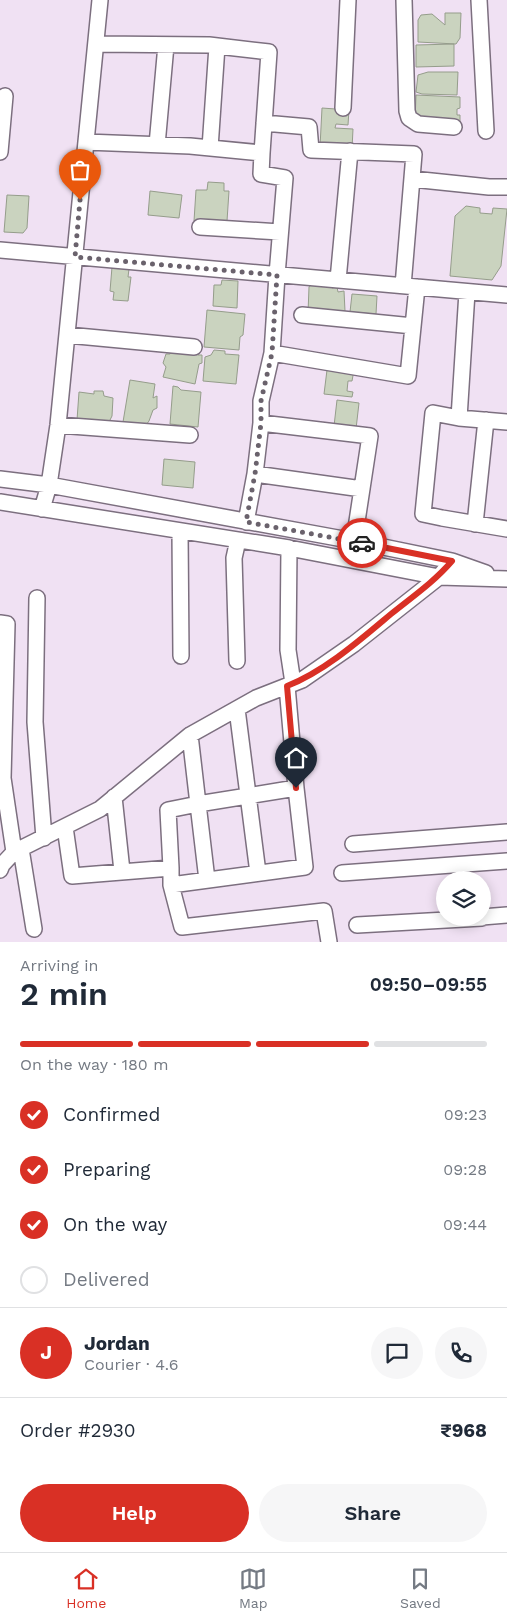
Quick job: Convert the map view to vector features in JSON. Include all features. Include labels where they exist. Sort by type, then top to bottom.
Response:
[{"type":"street","points":[[42,509],[49,485],[58,425],[100,0]]},
{"type":"street","points":[[343,108],[348,0]]},
{"type":"street","points":[[404,0],[407,111],[409,118],[418,124],[454,127]]},
{"type":"street","points":[[479,0],[486,131]]},
{"type":"street","points":[[96,44],[217,46],[269,52],[261,174],[285,178],[272,353],[261,401],[261,423],[255,474],[246,522]]},
{"type":"street","points":[[157,145],[166,45]]},
{"type":"street","points":[[210,148],[217,46]]},
{"type":"street","points":[[0,152],[6,96]]},
{"type":"street","points":[[264,123],[309,127],[312,150],[414,154],[410,287],[413,326],[408,376],[272,353]]},
{"type":"street","points":[[86,142],[210,148],[262,153]]},
{"type":"street","points":[[338,280],[350,152]]},
{"type":"street","points":[[412,179],[489,187],[507,187]]},
{"type":"street","points":[[200,227],[280,232]]},
{"type":"street","points":[[0,250],[507,295]]},
{"type":"street","points":[[460,418],[467,292]]},
{"type":"street","points":[[302,315],[413,326]]},
{"type":"street","points":[[67,335],[194,347]]},
{"type":"street","points":[[507,422],[460,418],[433,413],[423,514],[507,529]]},
{"type":"street","points":[[475,524],[486,420]]},
{"type":"street","points":[[261,423],[370,436],[354,541]]},
{"type":"street","points":[[58,425],[190,435]]},
{"type":"street","points":[[255,474],[362,489]]},
{"type":"street","points":[[0,479],[49,485],[354,541],[452,561],[503,578]]},
{"type":"street","points":[[0,502],[289,548],[438,576],[503,578]]},
{"type":"street","points":[[180,532],[181,656]]},
{"type":"street","points":[[237,661],[234,558],[238,540]]},
{"type":"street","points":[[171,885],[305,867],[296,788],[288,650],[289,548]]},
{"type":"street","points":[[0,870],[2,865],[18,850],[100,808],[190,736],[256,698],[302,680],[354,644],[438,576],[452,561]]},
{"type":"street","points":[[37,598],[35,722],[44,838]]},
{"type":"street","points":[[0,623],[7,624],[2,746],[4,809],[18,850],[34,929]]},
{"type":"street","points":[[237,709],[258,873]]},
{"type":"street","points":[[190,736],[207,880]]},
{"type":"street","points":[[296,788],[168,810],[171,885],[182,927],[324,911],[329,942]]},
{"type":"street","points":[[114,797],[122,872]]},
{"type":"street","points":[[65,827],[72,876],[171,868]]},
{"type":"street","points":[[353,844],[507,832]]},
{"type":"street","points":[[342,873],[507,861]]},
{"type":"street","points":[[491,917],[507,915]]},
{"type":"street","points":[[357,925],[436,921]]},
{"type":"building","points":[[445,13],[461,13],[460,38],[456,44],[418,42],[418,20],[421,15],[432,14],[445,25]]},
{"type":"building","points":[[454,44],[454,66],[416,67],[416,45]]},
{"type":"building","points":[[428,72],[458,72],[457,95],[422,94],[416,92],[418,75]]},
{"type":"building","points":[[416,95],[460,97],[460,108],[457,109],[457,115],[460,115],[460,124],[415,122]]},
{"type":"building","points":[[322,108],[349,110],[348,125],[336,124],[335,128],[353,129],[352,149],[320,147]]},
{"type":"building","points":[[208,182],[224,183],[224,191],[229,191],[227,221],[221,223],[194,221],[196,190],[207,190]]},
{"type":"building","points":[[150,191],[182,195],[179,218],[148,215]]},
{"type":"building","points":[[7,195],[29,196],[27,228],[23,233],[4,232]]},
{"type":"building","points":[[466,206],[480,208],[480,213],[492,214],[493,208],[507,209],[501,266],[492,280],[450,276],[455,216]]},
{"type":"building","points":[[112,267],[129,269],[128,277],[131,277],[128,301],[113,300],[114,292],[110,291]]},
{"type":"building","points":[[222,280],[238,281],[237,308],[213,306],[214,285],[221,285]]},
{"type":"building","points":[[312,282],[329,284],[332,288],[337,287],[338,292],[344,291],[345,311],[343,315],[308,313],[309,287]]},
{"type":"building","points":[[352,294],[377,296],[376,314],[350,312]]},
{"type":"building","points":[[207,310],[245,314],[239,350],[204,347]]},
{"type":"building","points":[[173,349],[198,350],[198,355],[202,355],[202,363],[199,364],[195,384],[163,377],[166,367],[163,363],[166,354],[170,354]]},
{"type":"building","points":[[214,350],[225,351],[225,354],[239,355],[236,384],[203,381],[205,357],[211,355]]},
{"type":"building","points":[[327,370],[354,370],[352,381],[348,381],[347,391],[353,392],[352,397],[324,394]]},
{"type":"building","points":[[130,380],[155,384],[153,398],[157,396],[157,408],[153,410],[149,421],[142,430],[123,422]]},
{"type":"building","points":[[173,386],[181,390],[201,392],[198,427],[170,424]]},
{"type":"building","points":[[94,391],[103,391],[104,396],[113,398],[112,416],[109,422],[77,420],[79,392],[94,394]]},
{"type":"building","points":[[337,400],[359,403],[356,429],[334,426]]},
{"type":"building","points":[[164,459],[195,462],[193,488],[162,485]]},
{"type":"way so far","points":[[80,200],[75,257],[277,275],[272,353],[261,401],[261,423],[255,474],[246,522],[362,543]]},
{"type":"route","points":[[296,788],[287,686],[302,680],[354,644],[438,576],[452,561],[362,543]]}]
